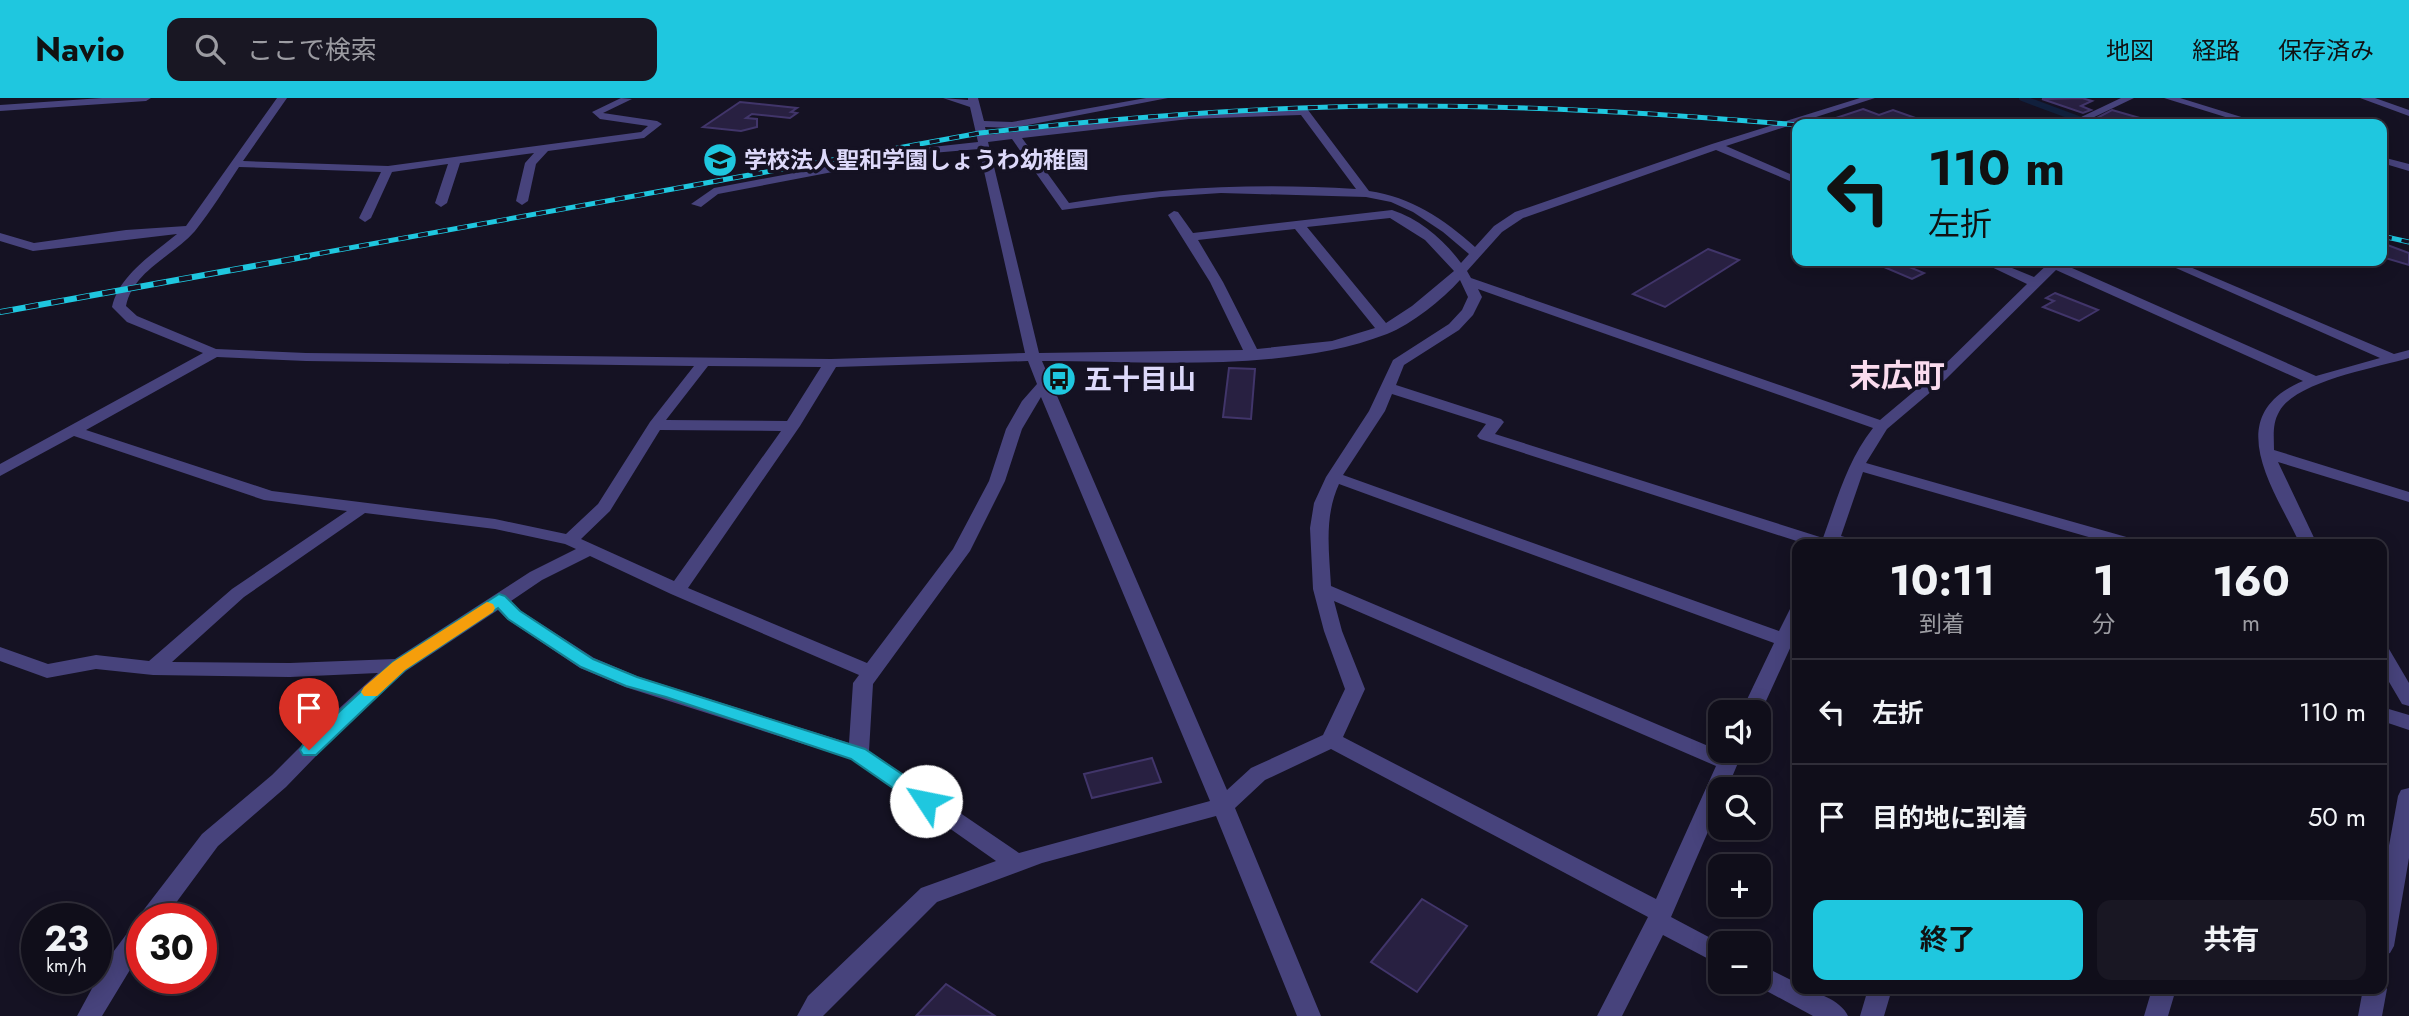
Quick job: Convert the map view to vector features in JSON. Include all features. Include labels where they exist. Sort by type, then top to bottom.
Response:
[{"type":"street","points":[[0,103],[68,98]]},
{"type":"street","points":[[0,108],[146,98]]},
{"type":"street","points":[[282,98],[190,229],[137,274],[121,297],[119,307],[132,319],[214,353],[306,357],[831,363],[1032,357],[1170,357],[1252,354],[1334,345],[1384,330],[1426,303],[1464,276],[1475,253],[1498,229],[1518,215],[1792,122]]},
{"type":"street","points":[[948,98],[974,102],[1032,357],[1223,806],[1308,1016]]},
{"type":"street","points":[[979,124],[1012,125],[1163,98]]},
{"type":"street","points":[[2084,118],[2129,98]]},
{"type":"street","points":[[2169,98],[2242,119]]},
{"type":"street","points":[[2365,98],[2409,113]]},
{"type":"street","points":[[238,164],[388,169],[644,135],[657,124],[600,116],[597,112],[627,99]]},
{"type":"street","points":[[1802,119],[1865,99]]},
{"type":"street","points":[[696,204],[714,191],[1015,135],[1189,116],[1304,112],[1365,194]]},
{"type":"street","points":[[1773,128],[1792,131]]},
{"type":"street","points":[[1015,135],[1066,207],[1121,197],[1198,189],[1265,188],[1365,194],[1398,201],[1419,210],[1449,229],[1475,253]]},
{"type":"street","points":[[1716,146],[1792,179]]},
{"type":"street","points":[[522,201],[531,163],[545,148]]},
{"type":"street","points":[[441,203],[455,160]]},
{"type":"street","points":[[2387,161],[2409,168]]},
{"type":"street","points":[[365,218],[388,169]]},
{"type":"street","points":[[809,1016],[817,1004],[929,895],[1039,855],[1223,806],[1258,775],[1331,740],[1355,689],[1333,631],[1322,589],[1319,528],[1322,503],[1334,477],[1377,411],[1385,387],[1398,363],[1454,327],[1468,312],[1475,297],[1464,276],[1419,227],[1392,214],[1191,237]]},
{"type":"street","points":[[1174,215],[1191,237],[1233,312],[1252,354]]},
{"type":"street","points":[[1298,224],[1384,330]]},
{"type":"street","points":[[0,237],[33,247],[126,234],[190,229]]},
{"type":"street","points":[[1997,266],[2037,283]]},
{"type":"street","points":[[1829,539],[1857,465],[1865,448],[1882,426],[1941,376],[2054,266]]},
{"type":"street","points":[[2064,266],[2315,382]]},
{"type":"street","points":[[2178,266],[2392,358]]},
{"type":"street","points":[[1464,276],[1882,426]]},
{"type":"street","points":[[0,471],[214,353]]},
{"type":"street","points":[[2306,539],[2266,453],[2266,426],[2272,410],[2287,393],[2409,354]]},
{"type":"street","points":[[570,540],[604,508],[655,425],[704,362]]},
{"type":"street","points":[[677,590],[792,426],[831,363]]},
{"type":"street","points":[[858,754],[863,683],[961,551],[997,481],[1014,429],[1029,401],[1044,385]]},
{"type":"street","points":[[1385,387],[1496,422],[1485,436],[1818,539]]},
{"type":"street","points":[[655,425],[792,426]]},
{"type":"street","points":[[74,430],[256,492],[299,502],[495,524],[570,540],[593,548],[677,590],[870,672]]},
{"type":"street","points":[[2266,453],[2409,497]]},
{"type":"street","points":[[1857,465],[2114,539]]},
{"type":"street","points":[[1334,477],[1784,640]]},
{"type":"street","points":[[153,668],[239,593],[360,509]]},
{"type":"street","points":[[162,903],[210,840],[279,781],[340,719],[399,666],[536,576],[593,548]]},
{"type":"street","points":[[1322,589],[1708,747]]},
{"type":"street","points":[[499,600],[514,615],[587,663],[632,682],[670,691],[858,754],[1016,863]]},
{"type":"street","points":[[1756,700],[1792,623]]},
{"type":"street","points":[[0,654],[47,671],[96,662],[153,668],[290,670],[399,666]]},
{"type":"street","points":[[2387,662],[2409,699]]},
{"type":"street","points":[[2387,716],[2409,723]]},
{"type":"street","points":[[1331,740],[1660,917],[1708,947]]},
{"type":"street","points":[[1609,1016],[1660,917],[1728,763]]},
{"type":"street","points":[[2387,918],[2409,796]]},
{"type":"street","points":[[89,1016],[126,953]]},
{"type":"street","points":[[1771,981],[1792,993]]},
{"type":"street","points":[[1795,994],[1836,1016]]},
{"type":"street","points":[[1872,1016],[1879,994]]},
{"type":"street","points":[[2156,1016],[2163,994]]},
{"type":"street","points":[[2370,1016],[2374,994]]},
{"type":"building","points":[[2082,98],[2092,101],[2081,106],[2091,110],[2083,113],[2042,99]]},
{"type":"building","points":[[740,102],[797,108],[791,112],[797,113],[790,118],[752,114],[746,118],[757,119],[757,127],[741,131],[703,127]]},
{"type":"building","points":[[1863,109],[1879,115],[1893,110],[1918,119],[1846,119],[1839,117]]},
{"type":"building","points":[[2112,110],[2140,118],[2138,119],[2095,119]]},
{"type":"building","points":[[2387,245],[2409,253],[2409,265],[2387,258]]},
{"type":"building","points":[[1708,249],[1739,260],[1665,307],[1633,294]]},
{"type":"building","points":[[1882,266],[1907,266],[1924,273],[1912,279]]},
{"type":"building","points":[[2055,293],[2098,310],[2079,321],[2043,307],[2054,301],[2046,298]]},
{"type":"building","points":[[1229,368],[1255,369],[1251,419],[1223,417]]},
{"type":"building","points":[[1152,758],[1161,782],[1092,798],[1084,774]]},
{"type":"building","points":[[1422,899],[1467,926],[1417,992],[1371,962]]},
{"type":"building","points":[[946,984],[995,1016],[916,1016]]},
{"type":"waterway","points":[[2022,98],[2079,119]]},
{"type":"railway","points":[[300,257],[980,133],[1082,123],[1286,109],[1439,106],[1593,111],[1792,125]]},
{"type":"railway","points":[[2387,237],[2409,242]]},
{"type":"railway","points":[[0,312],[309,256]]},
{"type":"slow traffic","points":[[370,692],[399,666],[487,608]]},
{"type":"place","name":"学校法人聖和学園しょうわ幼稚園","points":[[720,160]]},
{"type":"place","name":"五十目山","points":[[1059,379]]},
{"type":"district","name":"末広町","points":[[1897,376]]},
{"type":"route","points":[[309,750],[399,666],[499,600],[514,615],[587,663],[632,682],[670,691],[858,754],[926,801]]}]
